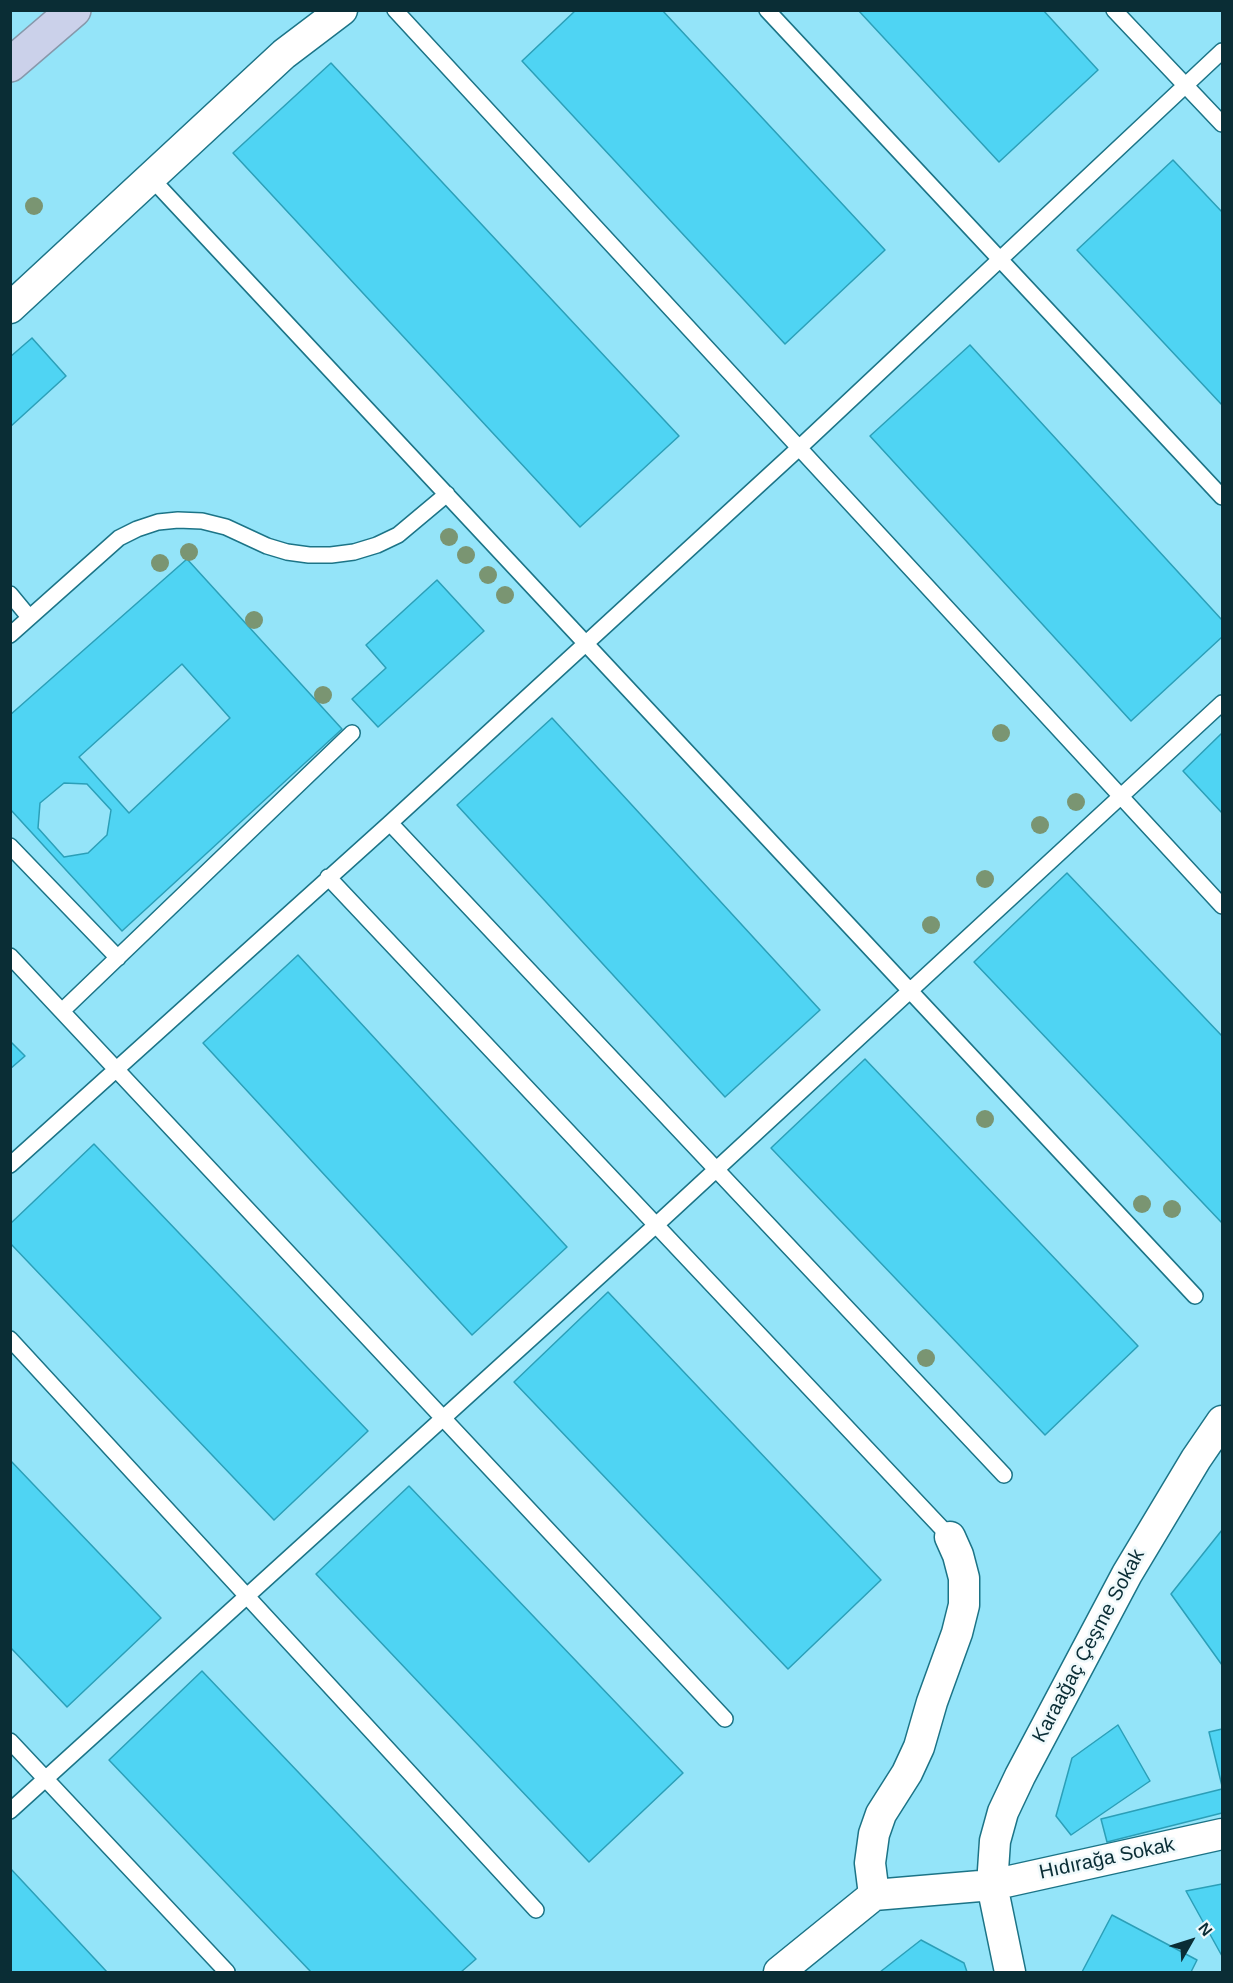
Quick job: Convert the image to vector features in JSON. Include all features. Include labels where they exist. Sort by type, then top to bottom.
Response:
[{"type":"highway","points":[[10,65],[74,10]]},
{"type":"street","points":[[10,308],[152,179],[284,54],[342,10]]},
{"type":"street","name":"Karaağaç Çeşme Sokak","points":[[1011,1972],[992,1885],[995,1841],[1004,1812],[1020,1776],[1127,1574],[1196,1459],[1222,1421]]},
{"type":"street","points":[[778,1972],[874,1895],[870,1863],[874,1834],[881,1814],[907,1773],[919,1747],[964,1605],[964,1578],[950,1537]]},
{"type":"street","name":"Hıdırağa Sokak","points":[[874,1895],[992,1885],[1222,1834]]},
{"type":"lane","points":[[395,10],[1222,906]]},
{"type":"lane","points":[[767,10],[1222,497]]},
{"type":"lane","points":[[1114,10],[1222,124]]},
{"type":"lane","points":[[10,1166],[390,823],[799,448],[1222,51]]},
{"type":"lane","points":[[152,179],[1195,1296]]},
{"type":"lane","points":[[10,636],[119,538],[158,522],[202,521],[226,527],[267,546],[287,552],[330,555],[354,552],[398,535],[447,494]]},
{"type":"lane","points":[[10,594],[29,617]]},
{"type":"lane","points":[[10,1811],[656,1224],[1222,704]]},
{"type":"lane","points":[[62,1011],[352,733]]},
{"type":"lane","points":[[390,823],[1004,1475]]},
{"type":"lane","points":[[10,846],[117,958]]},
{"type":"lane","points":[[328,877],[950,1537]]},
{"type":"lane","points":[[10,956],[726,1719]]},
{"type":"lane","points":[[10,1339],[537,1910]]},
{"type":"lane","points":[[10,1741],[227,1972]]},
{"type":"building","points":[[576,10],[662,10],[885,250],[785,344],[522,61]]},
{"type":"building","points":[[858,10],[1043,10],[1098,70],[999,162]]},
{"type":"building","points":[[331,63],[679,436],[580,527],[233,153]]},
{"type":"building","points":[[1173,160],[1222,212],[1222,405],[1077,250]]},
{"type":"building","points":[[32,338],[66,376],[10,427],[10,357]]},
{"type":"building","points":[[970,345],[1222,620],[1222,637],[1131,721],[870,436]]},
{"type":"building","points":[[187,559],[342,729],[122,931],[10,809],[10,715]],"holes":[[[182,664],[230,718],[129,813],[79,757]]]},
{"type":"building","points":[[437,580],[484,631],[378,727],[352,699],[386,668],[366,645]]},
{"type":"building","points":[[552,718],[820,1010],[725,1097],[457,805]]},
{"type":"building","points":[[1222,733],[1222,813],[1183,771]]},
{"type":"building","points":[[64,783],[87,784],[111,810],[107,835],[88,853],[64,857],[38,828],[40,803]]},
{"type":"building","points":[[1067,873],[1222,1036],[1222,1223],[974,962]]},
{"type":"building","points":[[298,955],[567,1247],[472,1335],[203,1043]]},
{"type":"building","points":[[10,1041],[25,1056],[10,1069]]},
{"type":"building","points":[[865,1059],[1138,1346],[1045,1435],[771,1148]]},
{"type":"building","points":[[94,1144],[368,1431],[274,1520],[10,1243],[10,1224]]},
{"type":"building","points":[[608,1292],[881,1580],[788,1669],[514,1382]]},
{"type":"building","points":[[10,1460],[161,1618],[67,1707],[10,1647]]},
{"type":"building","points":[[409,1486],[683,1773],[589,1862],[316,1574]]},
{"type":"building","points":[[1222,1530],[1222,1665],[1171,1594]]},
{"type":"building","points":[[202,1671],[476,1959],[461,1972],[311,1972],[109,1760]]},
{"type":"building","points":[[1118,1725],[1150,1781],[1071,1835],[1056,1816],[1072,1758]]},
{"type":"building","points":[[1222,1729],[1222,1786],[1209,1732]]},
{"type":"building","points":[[1222,1789],[1222,1813],[1107,1842],[1101,1819]]},
{"type":"building","points":[[10,1868],[107,1972],[10,1972]]},
{"type":"building","points":[[1222,1884],[1222,1956],[1186,1891]]},
{"type":"building","points":[[1112,1915],[1197,1960],[1191,1972],[1082,1972]]},
{"type":"building","points":[[921,1940],[964,1963],[967,1972],[880,1972]]}]
